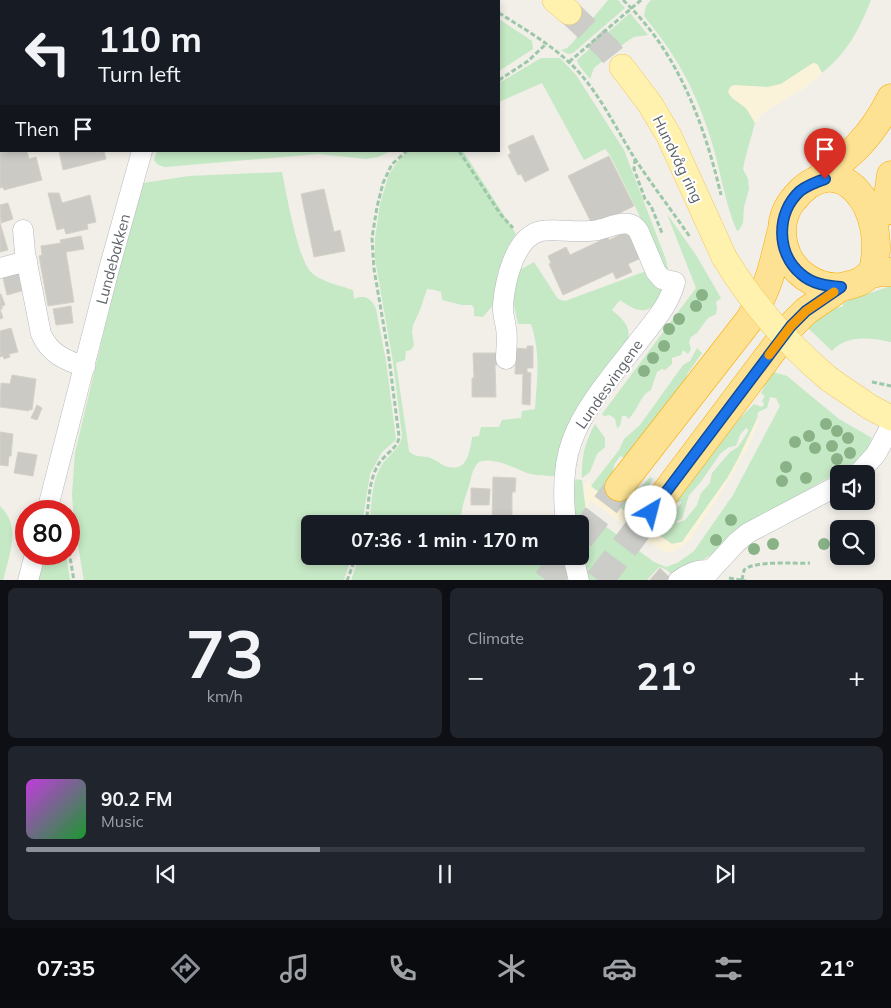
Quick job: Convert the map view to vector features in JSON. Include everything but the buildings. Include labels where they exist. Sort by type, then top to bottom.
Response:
[{"type":"highway","points":[[619,487],[754,313],[772,274],[782,224],[792,201],[810,184],[844,160],[860,144],[873,128],[891,98]]},
{"type":"highway","points":[[651,512],[791,326],[806,311],[841,287],[881,273],[881,263],[888,250],[890,236],[891,175]]},
{"type":"highway","points":[[810,184],[825,179],[840,178],[854,181],[868,188],[878,198],[889,219]]},
{"type":"highway","points":[[782,224],[785,252],[792,264],[814,282],[827,286],[841,287]]},
{"type":"main road","name":"Hundvåg ring","points":[[622,66],[650,104],[669,136],[724,258],[762,314],[790,344],[828,379],[870,407],[891,418]]},
{"type":"street","name":"Lundebakken","points":[[50,500],[109,269],[142,152]]},
{"type":"street","name":"Lundesvingene","points":[[526,238],[540,231],[582,232],[630,224],[636,227],[639,232],[658,276],[676,282],[667,304],[588,409],[575,432],[568,452],[566,468],[564,488],[566,515]]},
{"type":"street","points":[[23,230],[26,261],[37,322],[44,343],[60,358],[84,366]]},
{"type":"street","points":[[506,359],[507,334],[503,305],[512,263],[526,238]]},
{"type":"street","points":[[0,268],[26,261]]},
{"type":"street","points":[[866,465],[876,454],[891,426]]},
{"type":"street","points":[[678,580],[695,571],[702,570],[706,575],[736,542],[748,533],[830,489]]},
{"type":"street","points":[[28,580],[32,565]]},
{"type":"street","points":[[575,565],[579,580]]},
{"type":"path","points":[[623,0],[631,7],[664,49],[689,95],[710,153],[722,202]]},
{"type":"path","points":[[569,62],[641,0]]},
{"type":"path","points":[[500,14],[546,44],[569,62],[590,88],[635,159],[693,241]]},
{"type":"path","points":[[500,79],[528,61],[546,44]]},
{"type":"path","points":[[367,515],[372,483],[377,466],[382,458],[398,443],[399,436],[388,352],[374,269],[372,232],[383,183],[392,164],[405,152]]},
{"type":"path","points":[[459,152],[501,215],[519,234],[526,238]]},
{"type":"path","points":[[635,159],[634,169],[645,200],[651,206]]},
{"type":"path","points":[[742,580],[744,570],[752,566],[810,563]]},
{"type":"path","points":[[71,565],[74,580]]},
{"type":"path","points":[[347,580],[353,565]]},
{"type":"green space","points":[[608,0],[618,0],[625,8],[573,53],[568,54],[561,50],[567,48],[573,42]]},
{"type":"green space","points":[[651,0],[871,0],[862,21],[845,49],[822,73],[817,64],[813,63],[781,84],[768,87],[734,86],[738,101],[751,113],[755,123],[743,169],[748,179],[749,189],[744,207],[743,223],[737,231],[729,210],[712,143],[700,108],[677,61],[644,16],[646,6]]},
{"type":"green space","points":[[630,13],[648,35],[634,37],[626,42],[594,68],[590,79],[577,60]]},
{"type":"green space","points":[[500,20],[532,41],[533,49],[500,70]]},
{"type":"green space","points":[[541,58],[560,58],[576,75],[624,150],[665,257],[668,268],[667,272],[610,155],[605,149],[584,160],[542,83],[500,102],[500,82]]},
{"type":"green space","points":[[157,152],[389,152],[378,157],[366,159],[319,154],[165,167],[158,165],[154,160]]},
{"type":"green space","points":[[409,152],[464,152],[516,234],[508,246],[493,305],[483,317],[474,316],[472,305],[462,305],[442,300],[441,292],[427,289],[413,325],[414,345],[411,350],[406,351],[405,360],[396,363],[409,451],[417,456],[434,459],[452,468],[458,467],[466,460],[472,437],[479,436],[481,427],[499,427],[502,420],[521,418],[522,411],[535,409],[538,366],[534,335],[531,324],[518,324],[512,296],[518,271],[534,262],[558,299],[565,301],[649,270],[663,290],[655,304],[645,310],[634,308],[620,300],[612,310],[627,326],[628,340],[558,476],[531,474],[502,463],[481,461],[473,472],[461,515],[370,515],[376,476],[385,460],[399,445],[402,435],[393,362],[375,259],[375,239],[380,204],[389,174],[400,158]]},
{"type":"green space","points":[[282,172],[293,225],[306,265],[319,278],[353,290],[354,299],[368,298],[376,309],[386,361],[396,440],[382,452],[370,474],[363,515],[301,515],[301,565],[349,565],[344,580],[84,580],[80,557],[80,500],[72,500],[72,494],[75,453],[114,289],[143,183],[189,176]]},
{"type":"green space","points":[[667,214],[696,255],[721,298],[716,302],[716,314],[708,318],[697,333],[691,337],[689,342],[691,349],[688,354],[683,350],[681,355],[672,358],[672,364],[665,370],[662,369],[657,372],[651,390],[647,392],[628,419],[626,416],[622,416],[620,426],[617,428],[615,419],[610,415],[604,416],[602,414],[696,288]]},
{"type":"green space","points":[[891,286],[891,342],[875,339],[852,340],[845,342],[832,351],[808,328],[824,314],[837,307],[842,307],[849,300]]},
{"type":"green space","points":[[697,348],[702,353],[688,373],[682,387],[627,459],[620,456],[614,465],[612,479],[630,491],[642,486],[650,477],[653,479],[646,490],[644,500],[664,516],[674,511],[681,504],[681,501],[674,501],[729,429],[754,404],[762,407],[764,404],[762,401],[765,396],[761,393],[773,370],[776,373],[787,376],[839,419],[872,438],[866,451],[854,463],[851,465],[830,465],[830,477],[755,520],[722,549],[673,576],[667,570],[659,567],[647,580],[586,580],[582,565],[589,565],[589,515],[573,515],[572,479],[582,480],[586,512],[654,562],[666,567],[677,563],[694,551],[733,495],[780,406],[776,398],[770,397],[767,408],[758,412],[757,419],[728,477],[682,542],[672,544],[591,486],[619,450],[624,439],[640,425],[683,365],[690,361]],"holes":[[[746,428],[748,432],[738,447],[730,452],[712,473],[710,483],[701,493],[697,505],[685,520],[677,523],[677,521],[682,519],[689,495],[700,483],[720,454],[729,447],[736,446],[740,435]]]},
{"type":"green space","points":[[595,424],[605,438],[605,447],[597,454],[590,472],[582,478],[584,450]]},
{"type":"green space","points":[[0,506],[7,514],[11,523],[12,541],[3,580],[0,580]]},
{"type":"green space","points":[[40,565],[68,565],[70,580],[36,580]]},
{"type":"green space","points":[[356,565],[564,565],[571,580],[351,580]]},
{"type":"sand","points":[[813,63],[817,64],[822,73],[806,87],[763,113],[755,123],[746,108],[732,98],[728,92],[730,87],[734,85],[768,87],[781,84]]},
{"type":"sand","points":[[757,419],[759,420],[748,447],[727,483],[689,541],[672,552],[665,553],[591,501],[586,512],[584,486],[587,481],[592,479],[589,483],[592,488],[638,521],[672,544],[682,542],[728,477]]},
{"type":"tunnel","points":[[569,12],[608,49],[622,67]]},
{"type":"tunnel","points":[[589,526],[619,487]]},
{"type":"tunnel","points":[[600,580],[651,512]]},
{"type":"tunnel","points":[[548,580],[559,565]]},
{"type":"slow traffic","points":[[769,355],[791,326],[806,311],[834,292]]},
{"type":"route","points":[[651,512],[791,326],[806,311],[841,287],[827,286],[814,282],[802,274],[792,264],[785,252],[782,238],[782,224],[792,201],[810,184],[825,179]]}]
